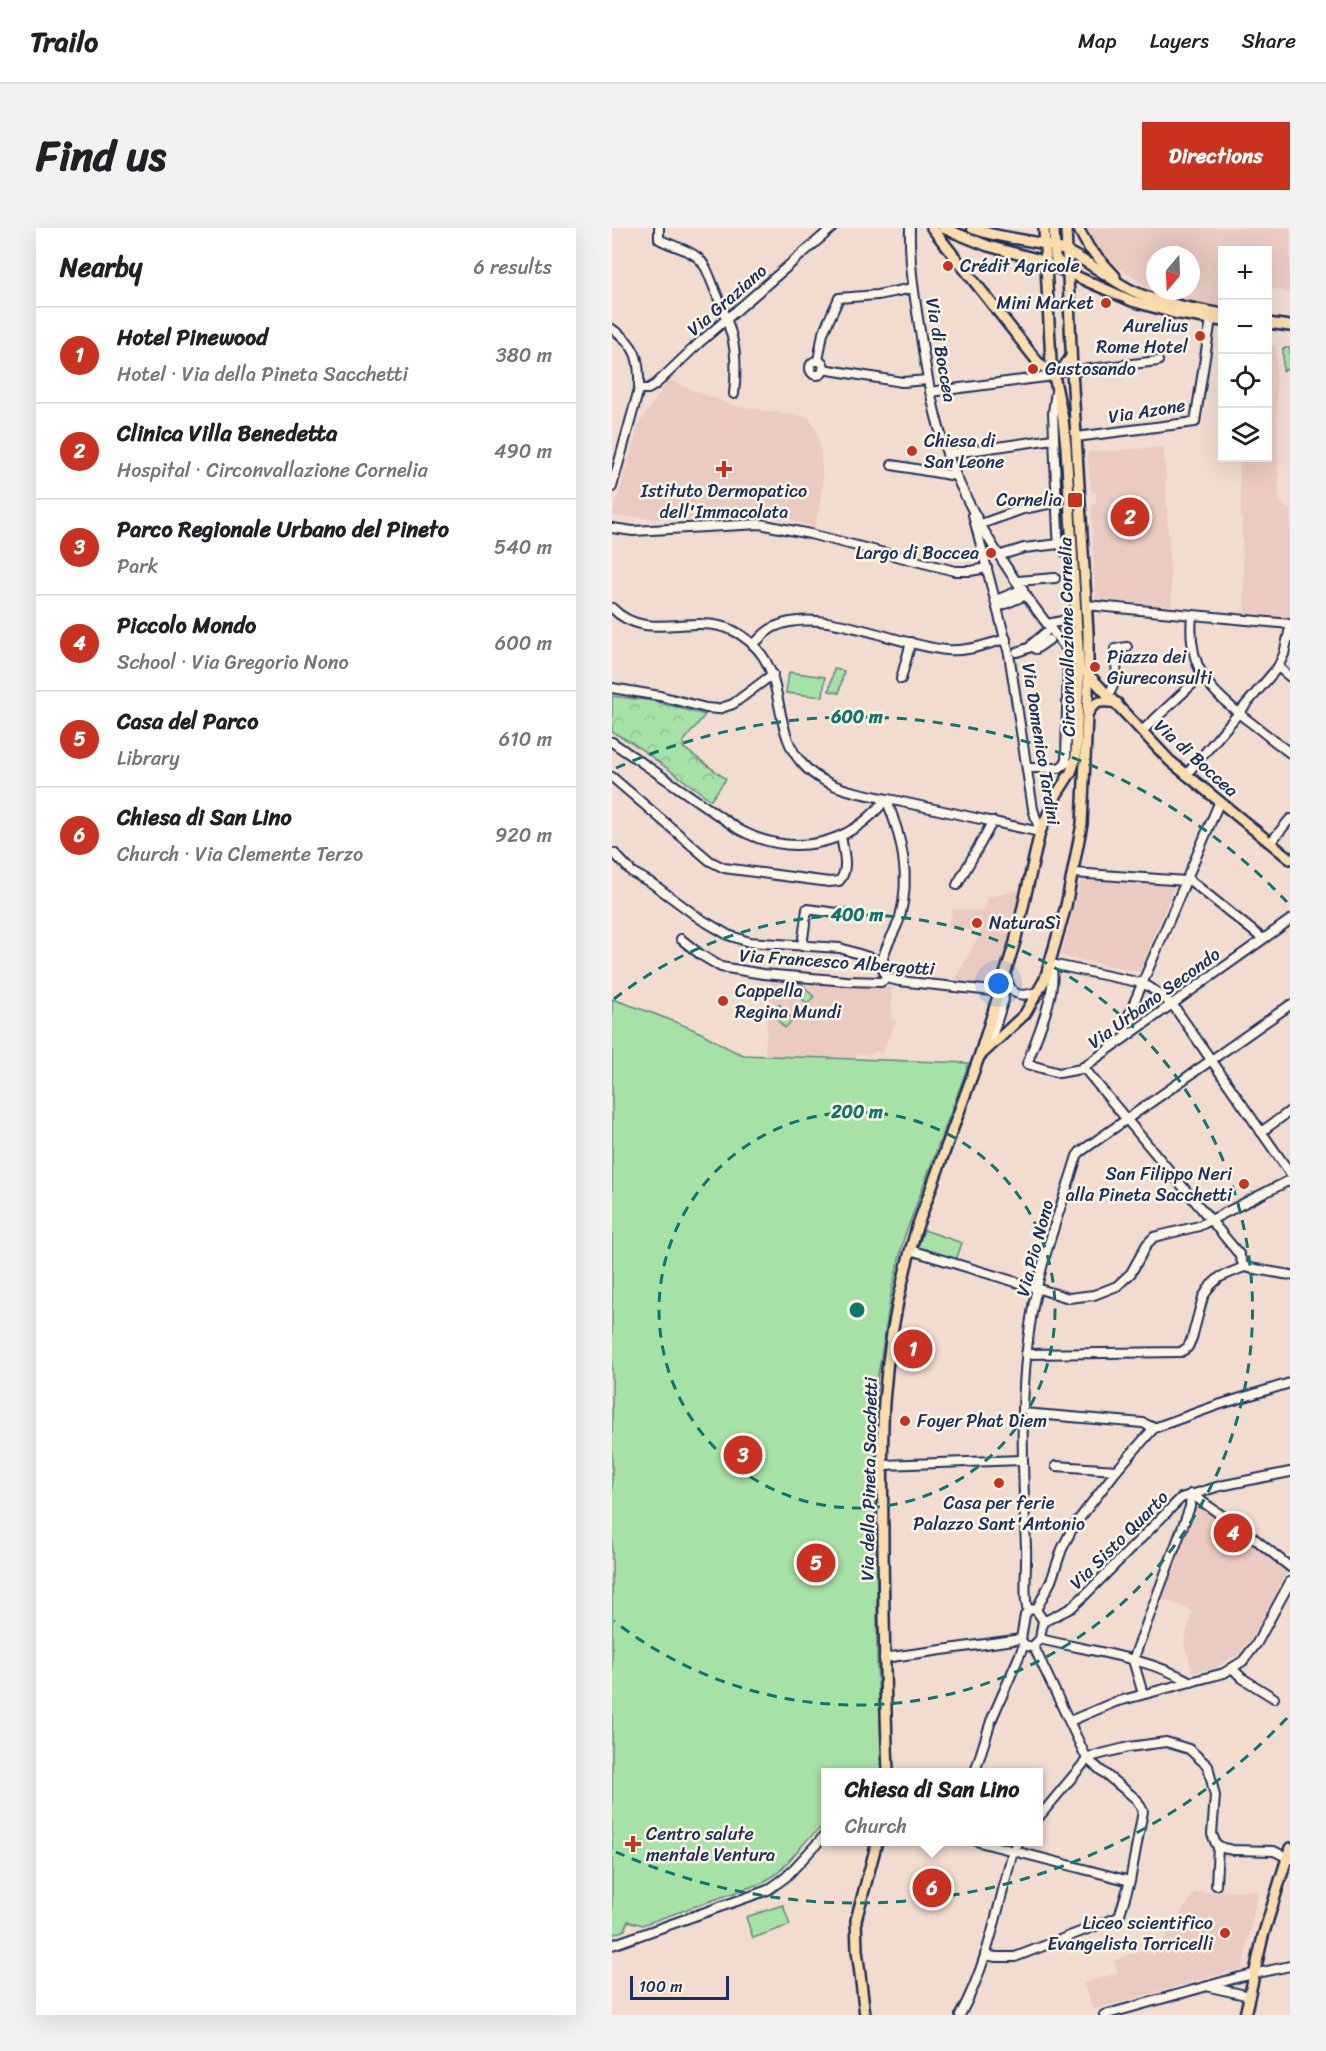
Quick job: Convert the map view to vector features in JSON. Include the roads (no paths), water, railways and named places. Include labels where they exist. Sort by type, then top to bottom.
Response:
[{"type":"main road","points":[[932,228],[1037,361],[1053,376],[1063,369],[1071,357]]},
{"type":"main road","points":[[943,228],[988,246],[1044,262],[1132,301],[1174,313],[1218,320]]},
{"type":"main road","points":[[972,228],[1004,238],[1044,244],[1066,251],[1123,285],[1155,299],[1218,313]]},
{"type":"main road","name":"Circonvallazione Cornelia","points":[[1040,832],[1075,761],[1078,664],[1065,438],[1053,376],[1044,262],[1044,228]]},
{"type":"main road","points":[[1054,228],[1057,260],[1067,272]]},
{"type":"main road","name":"Circonvallazione Cornelia","points":[[980,1057],[989,1046],[1026,1014],[1040,991],[1051,964],[1074,873],[1082,824],[1088,674],[1066,228]]},
{"type":"main road","points":[[1078,228],[1089,248],[1123,285]]},
{"type":"main road","points":[[1272,324],[1290,326]]},
{"type":"main road","points":[[1078,664],[1088,674]]},
{"type":"main road","name":"Via di Boccea","points":[[1088,674],[1186,775],[1290,859]]},
{"type":"main road","points":[[1087,715],[1092,706],[1099,702],[1118,703]]},
{"type":"main road","name":"Via Domenico Tardini","points":[[980,1057],[1015,942],[1040,832]]},
{"type":"main road","name":"Via della Pineta Sacchetti","points":[[888,1768],[884,1658],[883,1465],[884,1403],[889,1356],[910,1250],[937,1169],[980,1057]]},
{"type":"main road","points":[[865,2015],[857,1950],[856,1920],[876,1846]]},
{"type":"main road","points":[[1245,2015],[1254,1974],[1289,1855]]},
{"type":"street","points":[[659,228],[659,239],[691,254],[703,264],[728,319],[737,359],[734,394]]},
{"type":"street","name":"Via Graziano","points":[[639,389],[648,389],[655,384],[832,228]]},
{"type":"street","name":"Via di Boccea","points":[[909,228],[913,288],[930,392],[947,454],[971,508]]},
{"type":"street","points":[[818,361],[823,333],[839,298],[877,295],[913,288]]},
{"type":"street","name":"Via Azone","points":[[1076,437],[1195,422],[1211,319]]},
{"type":"street","points":[[612,329],[628,341],[635,351],[639,367],[639,389],[612,487]]},
{"type":"street","points":[[818,361],[823,365],[823,369],[818,374],[810,370],[812,362],[818,361]]},
{"type":"street","points":[[1072,371],[1158,361]]},
{"type":"street","points":[[823,369],[902,382],[928,380]]},
{"type":"street","points":[[930,392],[1053,376]]},
{"type":"street","name":"Circonvallazione Cornelia","points":[[1056,391],[1053,407],[1053,439],[1059,544],[1073,562]]},
{"type":"street","points":[[947,454],[1053,439]]},
{"type":"street","points":[[892,465],[956,476]]},
{"type":"street","points":[[981,524],[1023,509],[1053,503]]},
{"type":"street","points":[[971,508],[1024,592],[1078,664]]},
{"type":"street","points":[[971,508],[997,603],[1024,592]]},
{"type":"street","points":[[612,528],[634,531],[760,524],[952,570],[970,571],[987,568]]},
{"type":"street","points":[[1000,555],[1024,548],[1059,544]]},
{"type":"street","points":[[1018,581],[1055,578]]},
{"type":"street","name":"Via Domenico Tardini","points":[[997,603],[1006,639],[1033,809],[1040,832]]},
{"type":"street","points":[[1086,605],[1290,626],[1284,654],[1278,667],[1186,775]]},
{"type":"street","points":[[612,608],[628,620],[643,626],[705,624],[720,626],[735,632],[753,645],[763,656],[773,675],[787,738],[796,755],[821,780],[886,799],[1040,832]]},
{"type":"street","points":[[1047,624],[1067,620],[1076,608]]},
{"type":"street","points":[[1192,615],[1192,644],[1201,676],[1215,693],[1239,714],[1290,753]]},
{"type":"street","points":[[753,645],[774,627],[802,620],[827,622],[941,649],[954,650],[1006,639]]},
{"type":"street","points":[[1017,652],[1034,646],[1036,649],[1047,636]]},
{"type":"street","points":[[901,679],[911,642]]},
{"type":"street","points":[[1109,694],[1117,678],[1115,649],[1127,647]]},
{"type":"street","name":"Circonvallazione Cornelia","points":[[1028,768],[1059,768],[1066,763],[1068,651]]},
{"type":"street","points":[[1278,667],[1290,677]]},
{"type":"street","points":[[612,687],[718,709],[733,704],[773,675]]},
{"type":"street","points":[[1142,731],[1201,676]]},
{"type":"street","points":[[612,742],[730,825],[770,842],[795,845],[818,843],[841,836],[866,822],[886,799]]},
{"type":"street","points":[[612,777],[710,861],[724,868],[826,882],[839,881],[845,870],[841,836]]},
{"type":"street","points":[[886,799],[902,842],[905,883],[898,923],[881,961],[887,978]]},
{"type":"street","points":[[1126,1035],[1125,1024],[1219,802]]},
{"type":"street","points":[[1270,843],[1290,819]]},
{"type":"street","points":[[957,885],[993,821]]},
{"type":"street","points":[[614,853],[634,874],[653,884],[703,921],[728,935],[749,942],[844,948],[881,961]]},
{"type":"street","points":[[1074,873],[1187,880],[1263,939]]},
{"type":"street","points":[[802,946],[807,909],[852,915]]},
{"type":"street","name":"Via Urbano Secondo","points":[[1027,1064],[1059,1073],[1068,1073],[1083,1067],[1290,920]]},
{"type":"street","name":"Via Francesco Albergotti","points":[[681,939],[700,955],[721,968],[847,981],[878,982],[887,978],[1000,991]]},
{"type":"street","points":[[1051,964],[1142,982],[1170,1004],[1290,1173]]},
{"type":"street","name":"Circonvallazione Cornelia","points":[[1027,1064],[1050,998],[1053,970],[1051,964]]},
{"type":"street","points":[[1006,972],[1008,986],[1015,993],[1025,995],[1040,991]]},
{"type":"street","name":"Via Domenico Tardini","points":[[989,1046],[1004,998],[1000,991]]},
{"type":"street","name":"Via Pio Nono","points":[[1032,1610],[1025,1601],[1027,1569],[1022,1460],[1026,1354],[1037,1288],[1077,1156],[1290,1005]]},
{"type":"street","points":[[1083,1067],[1239,1254],[1244,1267]]},
{"type":"street","points":[[1261,1132],[1290,1111]]},
{"type":"street","points":[[910,1250],[1074,1299],[1107,1291],[1117,1286],[1131,1273],[1147,1244],[1154,1237],[1199,1226],[1290,1180]]},
{"type":"street","points":[[1026,1354],[1181,1352],[1190,1341],[1201,1301],[1209,1287],[1226,1273],[1244,1267],[1290,1275]]},
{"type":"street","points":[[977,1768],[992,1721],[1023,1642],[1032,1610],[1051,1581],[1070,1531],[1117,1470],[1154,1428],[1290,1383]]},
{"type":"street","points":[[1023,1413],[1143,1423],[1154,1428]]},
{"type":"street","points":[[883,1465],[1022,1460]]},
{"type":"street","points":[[1056,1466],[1117,1470]]},
{"type":"street","name":"Via Sisto Quarto","points":[[1043,1622],[1071,1608],[1181,1498],[1239,1482],[1290,1472]]},
{"type":"street","points":[[1191,1494],[1250,1535],[1290,1567]]},
{"type":"street","points":[[1143,1694],[1133,1660],[1190,1507],[1191,1494]]},
{"type":"street","points":[[1070,1721],[1115,1702],[1224,1673],[1243,1661],[1257,1642],[1290,1581]]},
{"type":"street","points":[[1032,1610],[1043,1622],[1040,1639],[1034,1647]]},
{"type":"street","points":[[1040,1639],[1133,1660],[1191,1682]]},
{"type":"street","points":[[884,1658],[1023,1642],[1034,1647],[1087,1759],[1137,1800],[1143,1811],[1130,1881],[1119,1917],[1015,1957],[985,1955]]},
{"type":"street","points":[[1232,1668],[1242,1678],[1274,1698]]},
{"type":"street","points":[[1043,1811],[1087,1759],[1096,1754],[1161,1742],[1180,1745],[1195,1753],[1206,1763],[1211,1773],[1215,1796],[1212,1837],[1218,1846],[1216,1885]]},
{"type":"street","points":[[612,1945],[768,1890],[786,1877],[821,1838]]},
{"type":"street","points":[[994,1846],[1130,1881]]},
{"type":"street","points":[[960,2015],[974,1988],[1016,1846]]},
{"type":"street","points":[[1218,1846],[1233,1850],[1274,1851],[1289,1855]]},
{"type":"street","points":[[1104,2015],[1206,1986],[1290,1966]]},
{"type":"street","points":[[1206,1986],[1250,1996]]},
{"type":"place","name":"Crédit Agricole","points":[[948,266]]},
{"type":"place","name":"Mini Market","points":[[1106,303]]},
{"type":"place","name":"Aurelius Rome Hotel","points":[[1200,336]]},
{"type":"place","name":"Gustosando","points":[[1033,369]]},
{"type":"place","name":"Chiesa di San Leone","points":[[912,451]]},
{"type":"place","name":"Istituto Dermopatico dell'Immacolata","points":[[724,469]]},
{"type":"place","name":"Cornelia","points":[[1075,500]]},
{"type":"place","name":"Clinica Villa Benedetta","points":[[1130,517]]},
{"type":"place","name":"Largo di Boccea","points":[[991,553]]},
{"type":"place","name":"Piazza dei Giureconsulti","points":[[1095,667]]},
{"type":"place","name":"NaturaSì","points":[[977,923]]},
{"type":"place","name":"Cappella Regina Mundi","points":[[723,1001]]},
{"type":"place","name":"San Filippo Neri alla Pineta Sacchetti","points":[[1244,1184]]},
{"type":"place","name":"Hotel Pinewood","points":[[913,1349]]},
{"type":"place","name":"Foyer Phat Diem","points":[[905,1421]]},
{"type":"place","name":"Parco Regionale Urbano del Pineto","points":[[743,1455]]},
{"type":"place","name":"Casa per ferie Palazzo Sant'Antonio","points":[[999,1483]]},
{"type":"place","name":"Piccolo Mondo","points":[[1233,1533]]},
{"type":"place","name":"Casa del Parco","points":[[816,1563]]},
{"type":"place","name":"Centro salute mentale Ventura","points":[[633,1844]]},
{"type":"place","name":"Chiesa di San Lino","points":[[932,1888]]},
{"type":"place","name":"Liceo scientifico Evangelista Torricelli","points":[[1225,1933]]}]
